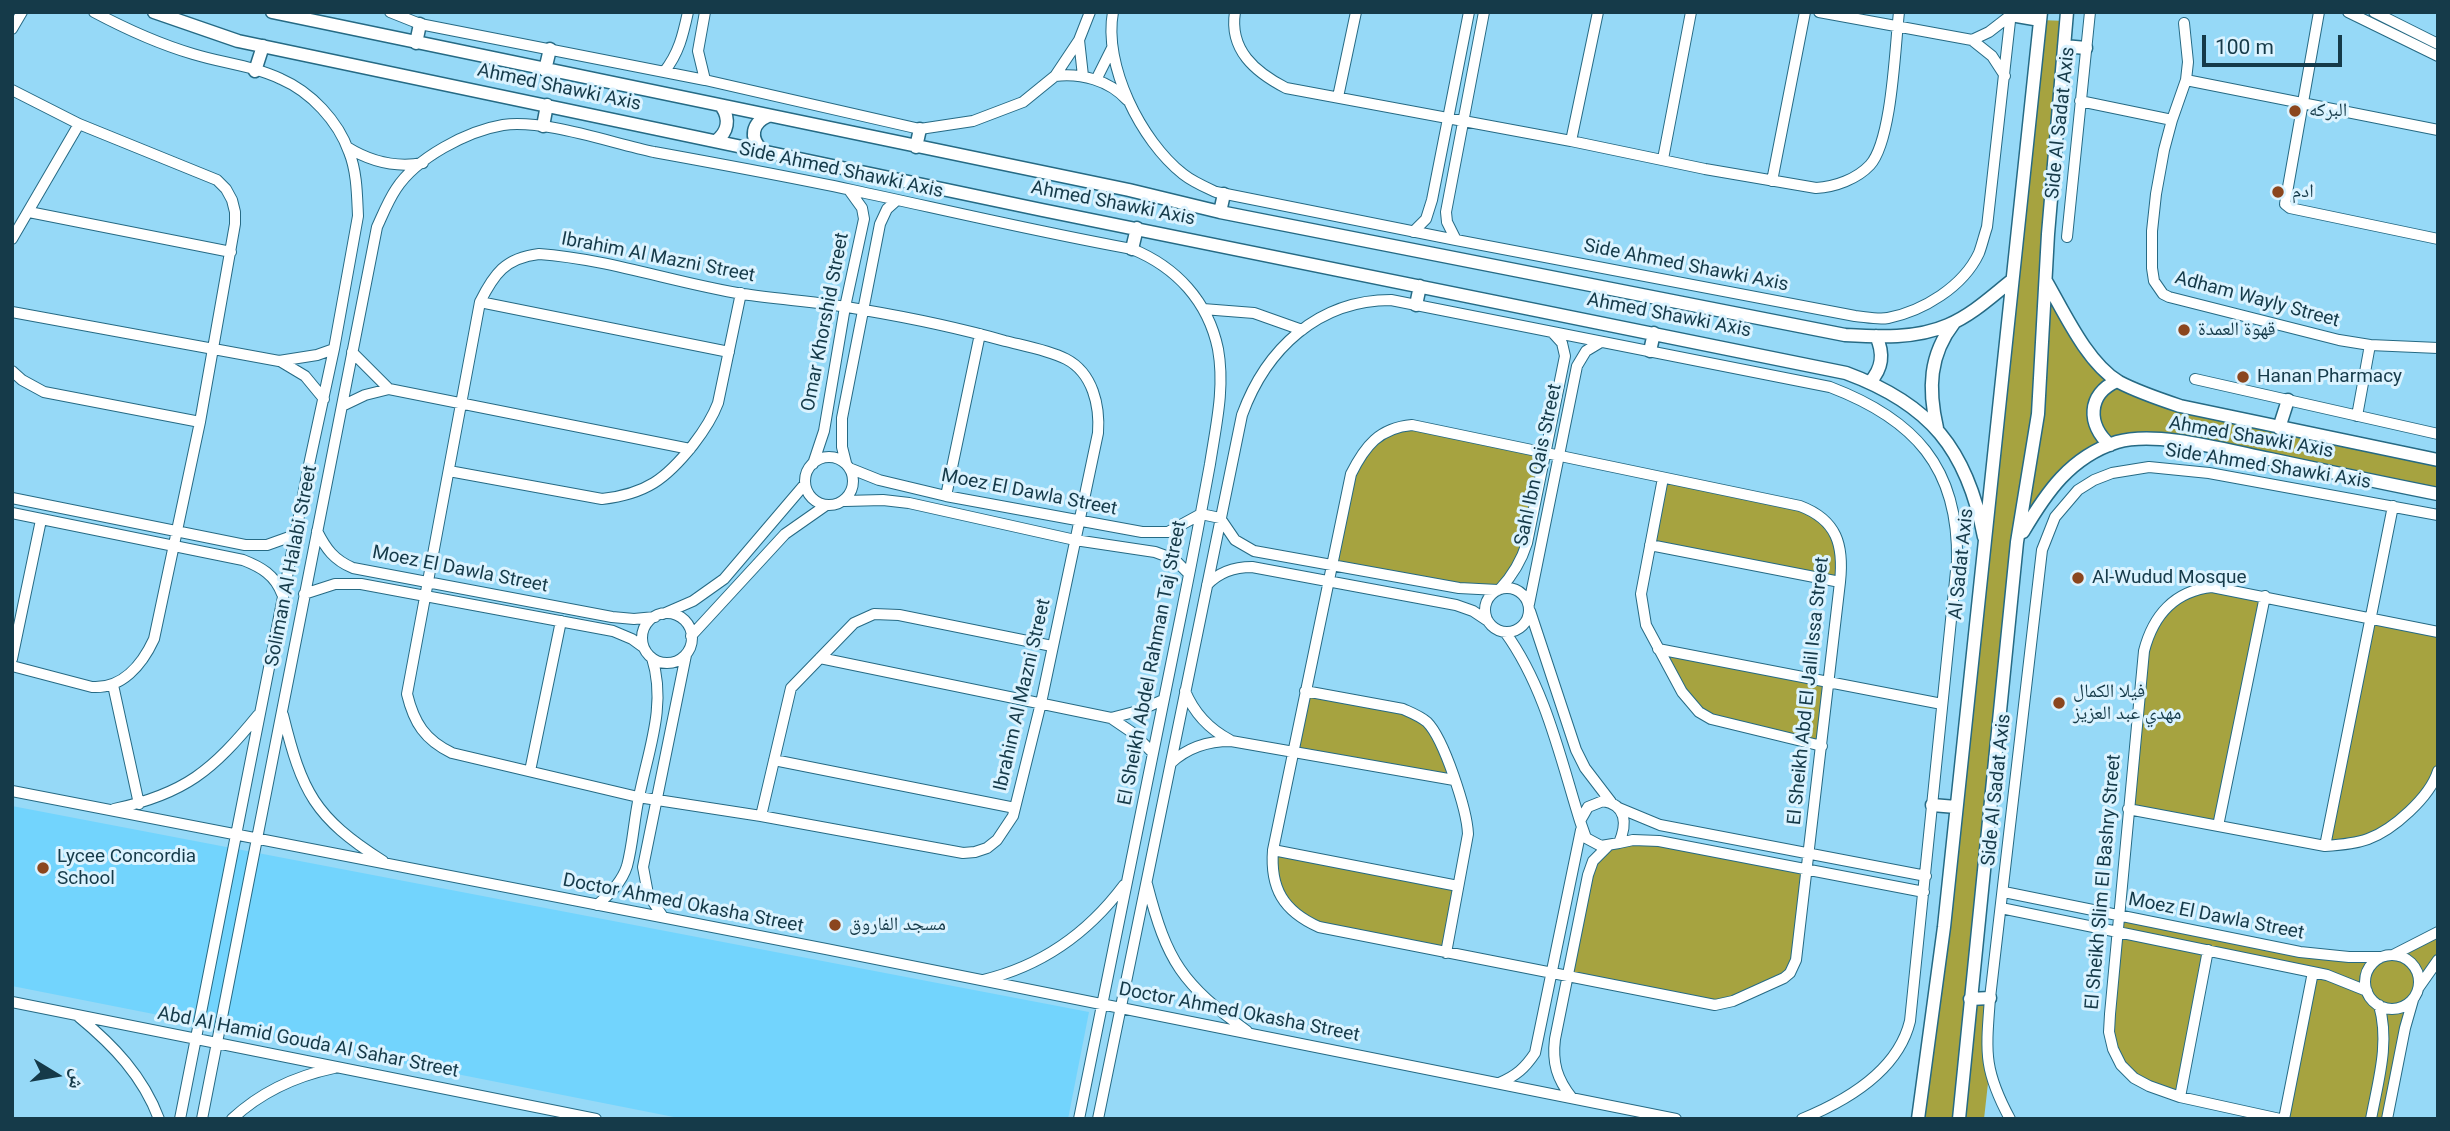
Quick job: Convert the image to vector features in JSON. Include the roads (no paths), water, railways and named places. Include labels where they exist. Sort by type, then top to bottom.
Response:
[{"type":"main road","name":"Ahmed Shawki Axis","points":[[154,12],[238,41],[1042,210],[1820,366],[1870,382],[1914,407],[1938,430],[1956,456],[1970,484],[1984,537]]},
{"type":"main road","name":"Ahmed Shawki Axis","points":[[272,12],[1129,190],[1220,212],[1845,334],[1911,335],[1954,322],[2011,281]]},
{"type":"main road","points":[[1959,1119],[2017,542],[2038,414],[2067,12]]},
{"type":"main road","points":[[2011,14],[2041,16]]},
{"type":"main road","name":"Al Sadat Axis","points":[[1917,1119],[1944,927],[2041,16]]},
{"type":"main road","points":[[416,43],[420,24]]},
{"type":"main road","points":[[255,71],[263,46]]},
{"type":"main road","points":[[2064,46],[2086,48]]},
{"type":"main road","points":[[545,70],[550,49]]},
{"type":"main road","points":[[544,126],[547,105]]},
{"type":"main road","points":[[716,141],[727,123],[722,107]]},
{"type":"main road","points":[[762,150],[754,139],[754,129],[768,116]]},
{"type":"main road","points":[[916,147],[920,129]]},
{"type":"main road","points":[[1220,212],[1224,194]]},
{"type":"main road","points":[[1132,248],[1137,228]]},
{"type":"main road","name":"Ahmed Shawki Axis","points":[[2046,280],[2080,340],[2102,368],[2117,381],[2151,397],[2279,428],[2438,460]]},
{"type":"main road","points":[[1416,305],[1420,286]]},
{"type":"main road","points":[[1938,430],[1931,395],[1931,372],[1937,351],[1954,322]]},
{"type":"main road","points":[[1650,352],[1654,333]]},
{"type":"main road","points":[[1870,382],[1879,370],[1882,357],[1876,336]]},
{"type":"main road","points":[[2110,445],[2098,433],[2093,413],[2100,393],[2117,381]]},
{"type":"main road","points":[[2279,428],[2288,400]]},
{"type":"main road","name":"Ahmed Shawki Axis","points":[[2017,542],[2044,496],[2062,476],[2083,459],[2110,445],[2132,440],[2180,442],[2438,494]]},
{"type":"main road","points":[[1932,805],[1956,807]]},
{"type":"main road","points":[[1970,999],[1990,998]]},
{"type":"street","points":[[12,29],[22,12]]},
{"type":"street","points":[[94,12],[158,42],[255,71]]},
{"type":"street","points":[[390,12],[420,24],[705,80],[920,129],[973,121],[1023,102],[1055,76],[1079,40],[1090,12]]},
{"type":"street","points":[[664,72],[681,46],[688,12]]},
{"type":"street","points":[[705,12],[698,51],[705,80]]},
{"type":"street","points":[[1113,12],[1112,48],[1121,82],[1132,106]]},
{"type":"street","points":[[1235,12],[1234,28],[1243,56],[1260,73],[1286,88],[1772,181],[1826,187],[1854,177],[1871,165],[1884,136],[1899,12]]},
{"type":"street","points":[[1338,97],[1356,12]]},
{"type":"street","points":[[1413,232],[1426,219],[1430,210],[1469,12]]},
{"type":"street","points":[[1456,240],[1447,222],[1446,212],[1484,12]]},
{"type":"street","points":[[1571,141],[1598,12]]},
{"type":"street","points":[[1663,159],[1691,12]]},
{"type":"street","points":[[1772,181],[1805,12]]},
{"type":"street","points":[[1819,12],[1972,40],[1992,56],[2006,76]]},
{"type":"street","name":"Side Al Sadat Axis","points":[[2067,237],[2090,12]]},
{"type":"street","points":[[2319,12],[2284,201],[2287,206],[2438,239]]},
{"type":"street","points":[[2348,12],[2438,56]]},
{"type":"street","points":[[2374,12],[2438,44]]},
{"type":"street","points":[[1972,40],[1989,32],[2011,14]]},
{"type":"street","points":[[2006,76],[2011,14]]},
{"type":"street","name":"Adham Wayly Street","points":[[2184,23],[2188,62],[2186,80],[2172,120],[2155,194],[2152,231],[2154,281],[2163,294],[2307,332],[2370,345],[2438,348]]},
{"type":"street","points":[[1079,40],[1083,76]]},
{"type":"street","points":[[1096,80],[1112,48]]},
{"type":"street","name":"Soliman Al Halabi Street","points":[[180,1119],[334,349],[358,216],[355,176],[347,147],[321,107],[302,90],[281,78],[255,71]]},
{"type":"street","points":[[1055,76],[1083,76],[1096,80],[1116,90],[1132,106]]},
{"type":"street","name":"Side Ahmed Shawki Axis","points":[[1132,106],[1169,161],[1191,179],[1224,194],[1855,316],[1886,318],[1908,312],[1936,299],[1960,280],[1978,255],[1987,228],[2006,76]]},
{"type":"street","points":[[2186,80],[2438,131]]},
{"type":"street","points":[[12,89],[79,124],[217,180],[232,200],[235,212],[231,252],[200,422],[175,548],[154,639],[148,653],[125,678],[104,688],[12,666]]},
{"type":"street","points":[[2080,101],[2172,120]]},
{"type":"street","points":[[12,239],[79,124]]},
{"type":"street","name":"Soliman Al Halabi Street","points":[[202,1119],[377,227],[396,189],[406,177],[449,144],[474,133],[514,124],[544,126]]},
{"type":"street","name":"Side Ahmed Shawki Axis","points":[[544,126],[633,148],[1132,248]]},
{"type":"street","points":[[347,147],[376,162],[396,165],[423,163]]},
{"type":"street","points":[[355,176],[366,165],[376,162]]},
{"type":"street","points":[[396,165],[406,177]]},
{"type":"street","name":"Omar Khorshid Street","points":[[813,464],[824,431],[845,307],[864,219],[862,208],[849,190]]},
{"type":"street","name":"Omar Khorshid Street","points":[[847,466],[842,447],[842,418],[880,224],[887,209],[897,200]]},
{"type":"street","points":[[29,212],[231,252]]},
{"type":"street","name":"El Sheikh Abdel Rahman Taj Street","points":[[1079,1119],[1201,514],[1220,402],[1221,377],[1213,330],[1203,309],[1180,277],[1155,258],[1132,248]]},
{"type":"street","name":"Ibrahim Al Mazni Street","points":[[539,254],[741,293],[845,307],[980,334],[1068,360],[1089,384],[1096,399],[1099,416],[1041,703],[1013,817],[997,840],[987,848],[963,853],[761,816],[638,797],[452,753],[438,747],[427,737],[417,725],[407,694],[480,302],[490,281],[501,269],[515,259],[539,254]]},
{"type":"street","points":[[449,471],[602,499],[624,496],[663,478],[680,462],[712,418],[718,403],[741,293]]},
{"type":"street","points":[[1203,309],[1254,313],[1302,330],[1335,310],[1353,303],[1391,300],[1830,387],[1884,412],[1904,427],[1922,447],[1942,477],[1953,504],[1958,532],[1910,1021],[1902,1045],[1875,1077],[1845,1099],[1802,1119]]},
{"type":"street","points":[[480,302],[729,352]]},
{"type":"street","points":[[12,312],[279,361],[305,376],[324,399]]},
{"type":"street","name":"El Sheikh Abdel Rahman Taj Street","points":[[1098,1119],[1242,415],[1249,395],[1271,359],[1302,330]]},
{"type":"street","name":"Sahl Ibn Qais Street","points":[[1499,590],[1512,577],[1527,543],[1565,356],[1562,342],[1552,332]]},
{"type":"street","points":[[946,496],[980,334]]},
{"type":"street","name":"Sahl Ibn Qais Street","points":[[1529,607],[1577,366],[1586,351],[1601,342]]},
{"type":"street","points":[[2357,416],[2370,345]]},
{"type":"street","points":[[279,361],[317,355],[334,349]]},
{"type":"street","points":[[352,352],[389,389]]},
{"type":"street","points":[[12,372],[44,392],[200,422]]},
{"type":"street","points":[[2194,379],[2438,434]]},
{"type":"street","points":[[342,406],[365,395],[389,389],[690,449]]},
{"type":"street","name":"El Sheikh Abd El Jalil Issa Street","points":[[1412,425],[1559,457],[1800,506],[1824,519],[1839,541],[1842,555],[1840,582],[1794,967],[1784,978],[1733,1001],[1715,1005],[1319,927],[1291,910],[1278,890],[1272,866],[1273,850],[1350,474],[1366,446],[1387,430],[1412,425]]},
{"type":"street","points":[[663,917],[648,894],[643,867],[691,636],[785,534],[825,506],[845,501],[853,483],[847,466],[833,457],[826,457],[813,464],[805,476],[805,484],[811,498],[825,506]]},
{"type":"street","points":[[310,460],[330,464]]},
{"type":"street","name":"Moez El Dawla Street","points":[[847,466],[879,480],[946,496],[1155,534],[1178,528],[1201,514]]},
{"type":"street","name":"Side Ahmed Shawki Axis","points":[[2094,480],[2130,469],[2166,467],[2438,515]]},
{"type":"street","points":[[1663,478],[1641,594],[1642,610],[1658,649],[1689,703],[1711,719],[1822,746]]},
{"type":"street","name":"Side Al Sadat Axis","points":[[2010,1119],[1989,1074],[1986,1052],[2042,550],[2051,525],[2066,503],[2078,490],[2094,480]]},
{"type":"street","name":"Moez El Dawla Street","points":[[317,531],[332,556],[353,568],[634,619],[659,615],[693,601],[724,579],[805,484]]},
{"type":"street","points":[[12,498],[256,546],[278,542],[295,535]]},
{"type":"street","name":"Moez El Dawla Street","points":[[845,501],[883,500],[909,503],[1075,540],[1155,552],[1174,559],[1189,574]]},
{"type":"street","points":[[2325,846],[2393,506]]},
{"type":"street","points":[[12,513],[243,560],[256,565],[278,583],[283,596]]},
{"type":"street","points":[[1201,514],[1220,518],[1235,540],[1254,551],[1459,589],[1509,588],[1518,590],[1525,596],[1576,750],[1585,768],[1624,815],[1625,824],[1614,844],[1593,862],[1588,875],[1567,977],[1553,1055],[1555,1071],[1562,1086],[1573,1098]]},
{"type":"street","points":[[12,659],[41,520]]},
{"type":"street","points":[[1650,545],[1840,582]]},
{"type":"street","points":[[1207,586],[1222,573],[1241,567],[1252,567],[1455,605],[1473,611],[1492,626],[1505,632],[1524,660],[1538,690],[1581,826],[1586,838],[1592,843],[1659,841],[1924,892]]},
{"type":"street","name":"Moez El Dawla Street","points":[[304,594],[335,584],[348,583],[613,631],[643,647]]},
{"type":"street","name":"El Sheikh Slim El Bashry Street","points":[[2282,1119],[2180,1097],[2149,1086],[2134,1078],[2121,1065],[2113,1049],[2109,1032],[2116,932],[2144,651],[2148,635],[2156,619],[2175,599],[2201,588],[2222,588],[2438,632]]},
{"type":"street","points":[[1488,621],[1486,603],[1499,590]]},
{"type":"street","points":[[2218,826],[2264,596]]},
{"type":"street","points":[[1505,632],[1522,627],[1527,620],[1529,607]]},
{"type":"street","points":[[761,816],[791,688],[796,679],[855,623],[874,614],[900,615],[1052,646]]},
{"type":"street","points":[[597,905],[615,888],[626,867],[658,703],[657,679],[652,658],[643,647],[642,633],[645,626],[659,615],[678,617],[685,622],[691,636]]},
{"type":"street","points":[[530,771],[561,621]]},
{"type":"street","points":[[1658,649],[1942,704]]},
{"type":"street","points":[[652,658],[667,663],[685,655]]},
{"type":"street","points":[[272,658],[290,661]]},
{"type":"street","points":[[820,658],[1111,718],[1133,733],[1153,753]]},
{"type":"street","points":[[114,685],[139,804]]},
{"type":"street","points":[[1185,690],[1203,720],[1231,741]]},
{"type":"street","points":[[1305,691],[1403,709],[1428,723],[1436,734],[1468,818],[1446,953]]},
{"type":"street","points":[[1111,718],[1138,711],[1163,700]]},
{"type":"street","points":[[281,709],[296,764],[304,785],[317,805],[353,842],[389,865]]},
{"type":"street","points":[[107,810],[139,804],[179,788],[201,775],[237,742],[261,712]]},
{"type":"street","points":[[1171,763],[1178,756],[1198,746],[1231,741],[1454,780]]},
{"type":"street","points":[[774,760],[1015,808]]},
{"type":"street","points":[[2128,809],[2325,846],[2347,844],[2369,838],[2389,828],[2426,794],[2438,771]]},
{"type":"street","name":"Doctor Ahmed Okasha Street","points":[[12,791],[663,917],[1676,1119]]},
{"type":"street","points":[[1498,1083],[1513,1077],[1526,1067],[1535,1053],[1553,974],[1583,813],[1595,802],[1615,805],[1660,825],[1926,876]]},
{"type":"street","points":[[1273,850],[1458,886]]},
{"type":"street","points":[[980,980],[1020,969],[1058,950],[1091,924],[1127,882]]},
{"type":"street","points":[[1146,882],[1160,932],[1181,971],[1211,1004],[1250,1034]]},
{"type":"street","name":"Moez El Dawla Street","points":[[2004,892],[2300,952],[2382,957]]},
{"type":"street","name":"Moez El Dawla Street","points":[[2001,908],[2313,972],[2341,979],[2367,991]]},
{"type":"street","points":[[2371,1119],[2384,1049],[2384,1027],[2379,1005],[2367,991],[2367,971],[2382,957],[2393,955],[2438,932]]},
{"type":"street","points":[[2180,1097],[2208,950]]},
{"type":"street","points":[[2393,955],[2411,962],[2419,978],[2419,987]]},
{"type":"street","points":[[2387,1119],[2413,999],[2438,960]]},
{"type":"street","points":[[2282,1119],[2313,972]]},
{"type":"street","points":[[2379,1005],[2397,1009],[2413,999]]},
{"type":"street","name":"Abd Al Hamid Gouda Al Sahar Street","points":[[12,1002],[339,1067],[561,1115],[596,1119]]},
{"type":"street","points":[[76,1014],[114,1048],[130,1067],[144,1087],[159,1119]]},
{"type":"street","points":[[232,1119],[275,1088],[339,1067]]},
{"type":"place","name":"البركه","points":[[2295,111]]},
{"type":"place","name":"ادم","points":[[2278,192]]},
{"type":"place","name":"قهوة العمدة","points":[[2184,330]]},
{"type":"place","name":"Hanan Pharmacy","points":[[2243,377]]},
{"type":"place","name":"Al-Wudud Mosque","points":[[2078,578]]},
{"type":"place","name":"فيلا الكمال مهدي عبد العزيز","points":[[2059,703]]},
{"type":"place","name":"Lycee Concordia School","points":[[43,868]]},
{"type":"place","name":"مسجد الفاروق","points":[[835,925]]}]
